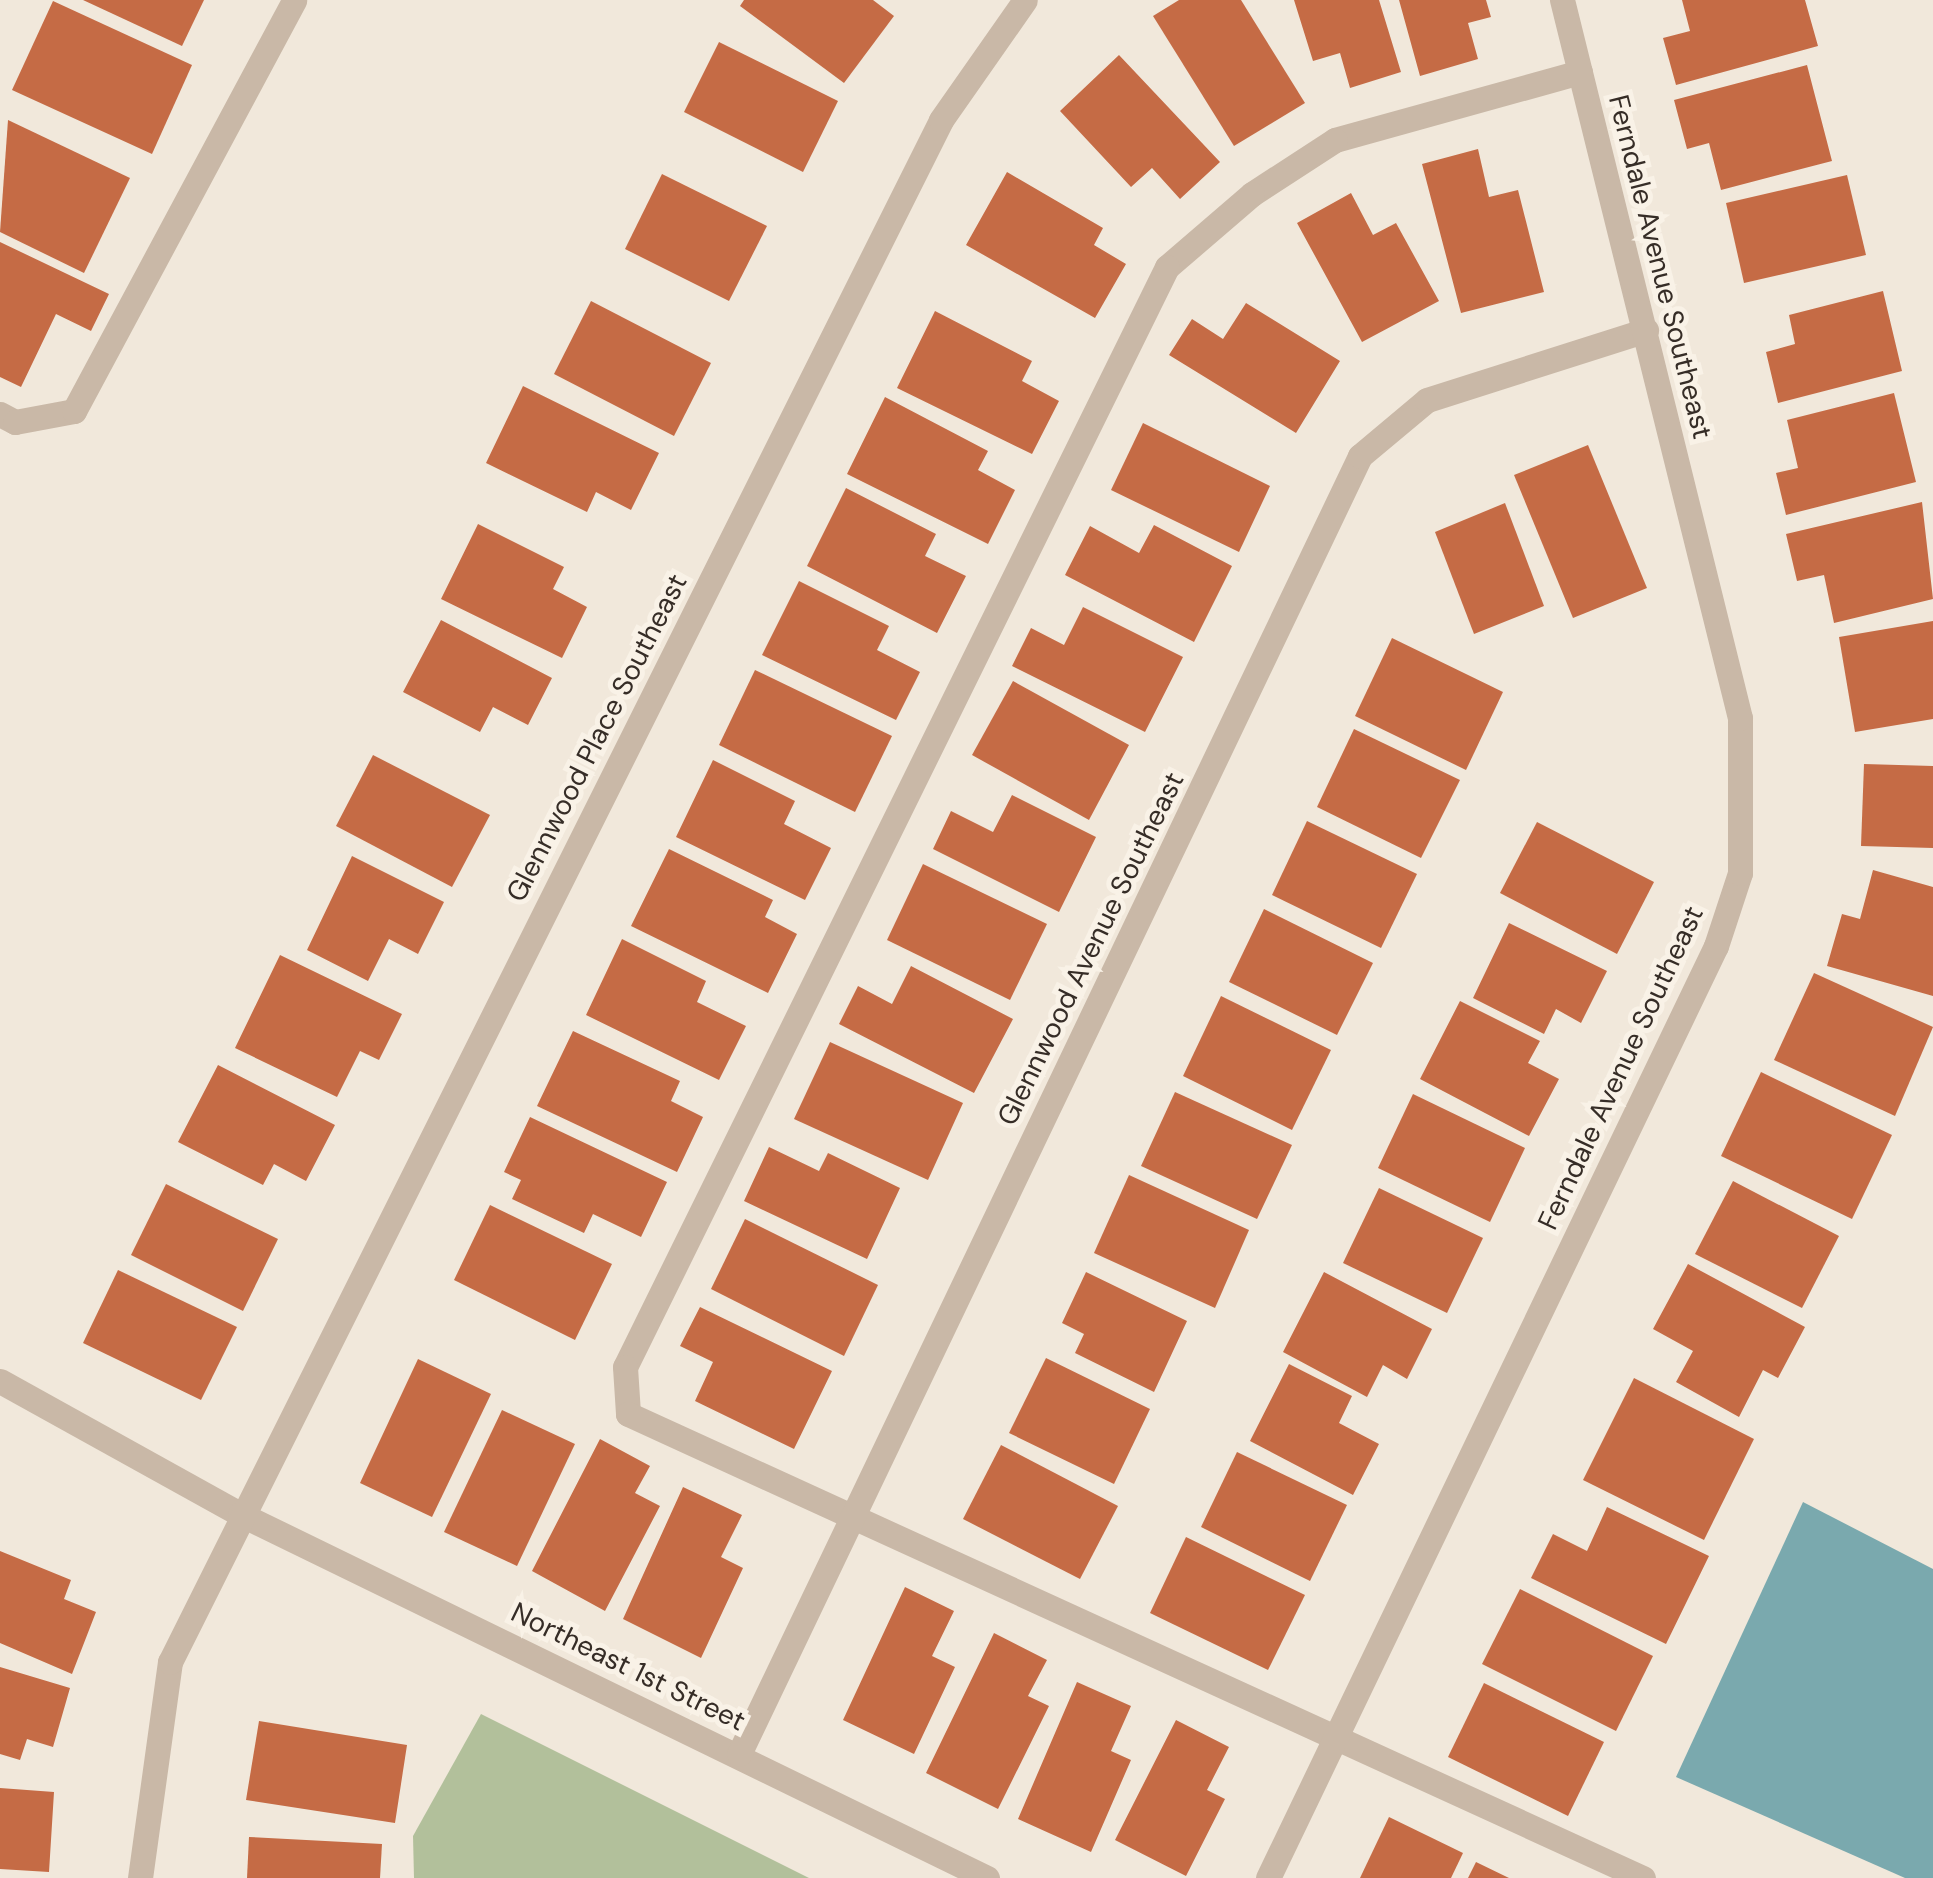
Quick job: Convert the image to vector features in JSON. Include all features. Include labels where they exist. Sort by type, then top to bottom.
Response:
[{"type":"street","points":[[0,414],[16,422],[74,410],[294,0]]},
{"type":"street","name":"Glennwood Place Southeast","points":[[140,1878],[170,1662],[240,1514],[941,120],[1025,0]]},
{"type":"street","name":"Ferndale Avenue Southeast","points":[[1268,1878],[1716,946],[1740,873],[1740,718],[1562,0]]},
{"type":"street","points":[[1580,72],[1335,140],[1252,194],[1167,267],[625,1368],[628,1414],[854,1514],[1335,1740],[1642,1878]]},
{"type":"street","name":"Glennwood Avenue Southeast","points":[[739,1754],[1360,456],[1427,400],[1646,330]]},
{"type":"street","name":"Northeast 1st Street","points":[[0,1382],[240,1514],[987,1878]]},
{"type":"green space","points":[[481,1714],[809,1878],[414,1878],[413,1836]]},
{"type":"water","points":[[1803,1502],[1933,1569],[1933,1878],[1905,1878],[1676,1777]]},
{"type":"building","points":[[83,0],[204,0],[182,46]]},
{"type":"building","points":[[744,0],[873,0],[894,16],[844,83],[740,6]]},
{"type":"building","points":[[1179,0],[1241,0],[1305,103],[1234,146],[1153,16]]},
{"type":"building","points":[[1294,0],[1379,0],[1401,72],[1350,88],[1340,53],[1313,61]]},
{"type":"building","points":[[1399,0],[1486,0],[1491,17],[1468,23],[1478,59],[1420,76]]},
{"type":"building","points":[[1682,0],[1805,0],[1818,46],[1676,85],[1663,38],[1690,31]]},
{"type":"building","points":[[53,1],[192,65],[152,154],[12,90]]},
{"type":"building","points":[[719,42],[838,101],[803,172],[684,112]]},
{"type":"building","points":[[1119,55],[1220,162],[1180,199],[1152,168],[1131,187],[1060,111]]},
{"type":"building","points":[[1807,65],[1832,161],[1721,190],[1709,143],[1687,149],[1674,100]]},
{"type":"building","points":[[8,120],[130,178],[84,273],[0,232]]},
{"type":"building","points":[[1478,149],[1489,197],[1518,190],[1544,292],[1461,313],[1422,164]]},
{"type":"building","points":[[1007,172],[1103,228],[1094,245],[1126,264],[1095,318],[966,245]]},
{"type":"building","points":[[662,174],[767,226],[729,301],[625,249]]},
{"type":"building","points":[[1847,175],[1866,255],[1744,283],[1726,203]]},
{"type":"building","points":[[1351,193],[1373,235],[1396,223],[1439,301],[1362,342],[1297,223]]},
{"type":"building","points":[[0,242],[109,294],[91,331],[56,314],[21,387],[0,377]]},
{"type":"building","points":[[1883,291],[1902,371],[1778,403],[1766,352],[1795,344],[1789,315]]},
{"type":"building","points":[[591,301],[711,363],[674,436],[554,374]]},
{"type":"building","points":[[1246,303],[1340,361],[1296,433],[1169,355],[1192,319],[1223,339]]},
{"type":"building","points":[[935,311],[1032,361],[1022,381],[1059,401],[1032,454],[897,388]]},
{"type":"building","points":[[523,386],[659,453],[631,510],[596,492],[587,512],[486,463]]},
{"type":"building","points":[[1894,393],[1916,482],[1786,515],[1776,473],[1798,468],[1787,420]]},
{"type":"building","points":[[885,397],[988,451],[978,470],[1015,490],[988,544],[847,474]]},
{"type":"building","points":[[1143,423],[1270,486],[1239,552],[1111,490]]},
{"type":"building","points":[[1588,445],[1647,588],[1573,618],[1514,475]]},
{"type":"building","points":[[846,488],[936,534],[925,556],[966,576],[937,633],[807,566]]},
{"type":"building","points":[[1922,502],[1933,599],[1834,623],[1824,575],[1797,581],[1786,534]]},
{"type":"building","points":[[1505,503],[1544,606],[1474,634],[1435,532]]},
{"type":"building","points":[[478,524],[564,567],[553,589],[587,607],[562,658],[441,599]]},
{"type":"building","points":[[1154,525],[1232,566],[1194,642],[1065,575],[1090,526],[1139,553]]},
{"type":"building","points":[[799,581],[889,626],[877,650],[920,672],[896,720],[762,655]]},
{"type":"building","points":[[1083,607],[1183,657],[1145,732],[1012,666],[1031,628],[1064,645]]},
{"type":"building","points":[[441,620],[552,678],[528,725],[493,707],[480,732],[403,692]]},
{"type":"building","points":[[1933,621],[1933,719],[1855,732],[1839,637]]},
{"type":"building","points":[[1392,638],[1503,692],[1466,770],[1355,716]]},
{"type":"building","points":[[755,670],[892,736],[855,812],[719,745]]},
{"type":"building","points":[[1013,681],[1129,745],[1089,820],[972,755]]},
{"type":"building","points":[[1354,729],[1460,780],[1421,858],[1317,807]]},
{"type":"building","points":[[373,755],[490,815],[452,887],[336,826]]},
{"type":"building","points":[[713,760],[795,801],[784,824],[831,848],[805,900],[676,837]]},
{"type":"building","points":[[1864,764],[1933,766],[1933,848],[1861,846]]},
{"type":"building","points":[[1012,795],[1096,837],[1059,912],[933,849],[951,811],[993,832]]},
{"type":"building","points":[[1307,821],[1417,874],[1381,948],[1272,895]]},
{"type":"building","points":[[1537,822],[1654,882],[1617,954],[1500,893]]},
{"type":"building","points":[[669,849],[773,900],[765,917],[797,934],[768,993],[631,926]]},
{"type":"building","points":[[352,856],[444,902],[418,954],[389,939],[368,981],[307,950]]},
{"type":"building","points":[[923,864],[1047,924],[1010,1000],[887,940]]},
{"type":"building","points":[[1873,870],[1933,887],[1933,996],[1827,966],[1842,914],[1860,919]]},
{"type":"building","points":[[1264,909],[1373,963],[1337,1035],[1229,982]]},
{"type":"building","points":[[1509,923],[1607,971],[1581,1023],[1556,1009],[1544,1034],[1473,998]]},
{"type":"building","points":[[622,939],[706,981],[697,1002],[746,1026],[719,1080],[586,1015]]},
{"type":"building","points":[[280,955],[402,1014],[379,1060],[360,1051],[337,1097],[235,1048]]},
{"type":"building","points":[[911,966],[1013,1019],[974,1093],[839,1024],[858,986],[892,1004]]},
{"type":"building","points":[[1814,973],[1933,1027],[1895,1116],[1774,1060]]},
{"type":"building","points":[[1221,996],[1331,1050],[1292,1130],[1183,1076]]},
{"type":"building","points":[[1460,1001],[1540,1041],[1528,1063],[1559,1079],[1529,1136],[1420,1079]]},
{"type":"building","points":[[573,1031],[680,1081],[671,1101],[703,1117],[677,1172],[537,1106]]},
{"type":"building","points":[[830,1042],[963,1103],[928,1180],[794,1119]]},
{"type":"building","points":[[218,1065],[335,1125],[306,1181],[274,1164],[263,1185],[178,1142]]},
{"type":"building","points":[[1761,1072],[1892,1135],[1852,1219],[1721,1156]]},
{"type":"building","points":[[1175,1092],[1292,1145],[1257,1219],[1141,1166]]},
{"type":"building","points":[[1413,1094],[1525,1148],[1490,1222],[1378,1168]]},
{"type":"building","points":[[530,1117],[667,1182],[641,1237],[593,1214],[584,1233],[512,1199],[521,1180],[504,1172]]},
{"type":"building","points":[[769,1147],[819,1171],[828,1153],[900,1188],[867,1259],[744,1201]]},
{"type":"building","points":[[1129,1175],[1249,1230],[1215,1308],[1094,1253]]},
{"type":"building","points":[[1733,1181],[1839,1236],[1802,1308],[1695,1254]]},
{"type":"building","points":[[166,1184],[278,1239],[243,1311],[131,1255]]},
{"type":"building","points":[[1379,1188],[1483,1238],[1447,1313],[1343,1263]]},
{"type":"building","points":[[490,1205],[612,1264],[575,1340],[454,1280]]},
{"type":"building","points":[[745,1219],[878,1285],[844,1356],[711,1289]]},
{"type":"building","points":[[1688,1264],[1805,1327],[1778,1378],[1763,1370],[1739,1417],[1676,1382],[1693,1351],[1653,1329]]},
{"type":"building","points":[[118,1270],[237,1327],[201,1400],[83,1343]]},
{"type":"building","points":[[1086,1272],[1187,1321],[1154,1392],[1075,1353],[1084,1334],[1062,1323]]},
{"type":"building","points":[[1324,1272],[1432,1329],[1407,1379],[1383,1365],[1367,1397],[1283,1352]]},
{"type":"building","points":[[700,1307],[832,1371],[794,1449],[695,1401],[713,1362],[680,1346]]},
{"type":"building","points":[[1046,1358],[1150,1409],[1114,1484],[1009,1433]]},
{"type":"building","points":[[418,1359],[491,1394],[432,1517],[360,1483]]},
{"type":"building","points":[[1289,1364],[1352,1396],[1339,1423],[1379,1444],[1353,1495],[1250,1441]]},
{"type":"building","points":[[1634,1378],[1754,1439],[1704,1540],[1583,1480]]},
{"type":"building","points":[[502,1410],[575,1444],[517,1566],[444,1532]]},
{"type":"building","points":[[600,1439],[650,1466],[635,1493],[660,1506],[605,1611],[532,1571]]},
{"type":"building","points":[[1001,1445],[1118,1506],[1080,1579],[963,1519]]},
{"type":"building","points":[[1237,1452],[1347,1505],[1310,1581],[1201,1527]]},
{"type":"building","points":[[683,1487],[742,1515],[721,1557],[743,1568],[701,1658],[623,1619]]},
{"type":"building","points":[[1607,1507],[1709,1556],[1666,1644],[1531,1578],[1553,1534],[1587,1551]]},
{"type":"building","points":[[1186,1537],[1305,1595],[1268,1670],[1150,1613]]},
{"type":"building","points":[[0,1551],[71,1580],[64,1599],[96,1612],[72,1674],[0,1643]]},
{"type":"building","points":[[905,1587],[954,1611],[932,1656],[955,1667],[914,1754],[843,1720]]},
{"type":"building","points":[[1520,1589],[1653,1656],[1616,1731],[1482,1664]]},
{"type":"building","points":[[994,1633],[1047,1660],[1028,1696],[1049,1706],[998,1809],[926,1773]]},
{"type":"building","points":[[0,1667],[70,1688],[53,1747],[27,1739],[20,1760],[0,1754]]},
{"type":"building","points":[[1077,1682],[1131,1706],[1111,1751],[1131,1760],[1091,1852],[1018,1819]]},
{"type":"building","points":[[1484,1683],[1604,1742],[1568,1816],[1448,1757]]},
{"type":"building","points":[[1176,1720],[1229,1747],[1207,1790],[1225,1799],[1186,1876],[1115,1840]]},
{"type":"building","points":[[259,1721],[407,1745],[395,1823],[246,1800]]},
{"type":"building","points":[[0,1788],[54,1792],[49,1872],[0,1869]]},
{"type":"building","points":[[1389,1817],[1463,1853],[1451,1878],[1360,1878]]},
{"type":"building","points":[[249,1837],[382,1844],[380,1878],[247,1878]]},
{"type":"building","points":[[1476,1862],[1509,1878],[1468,1878]]}]
